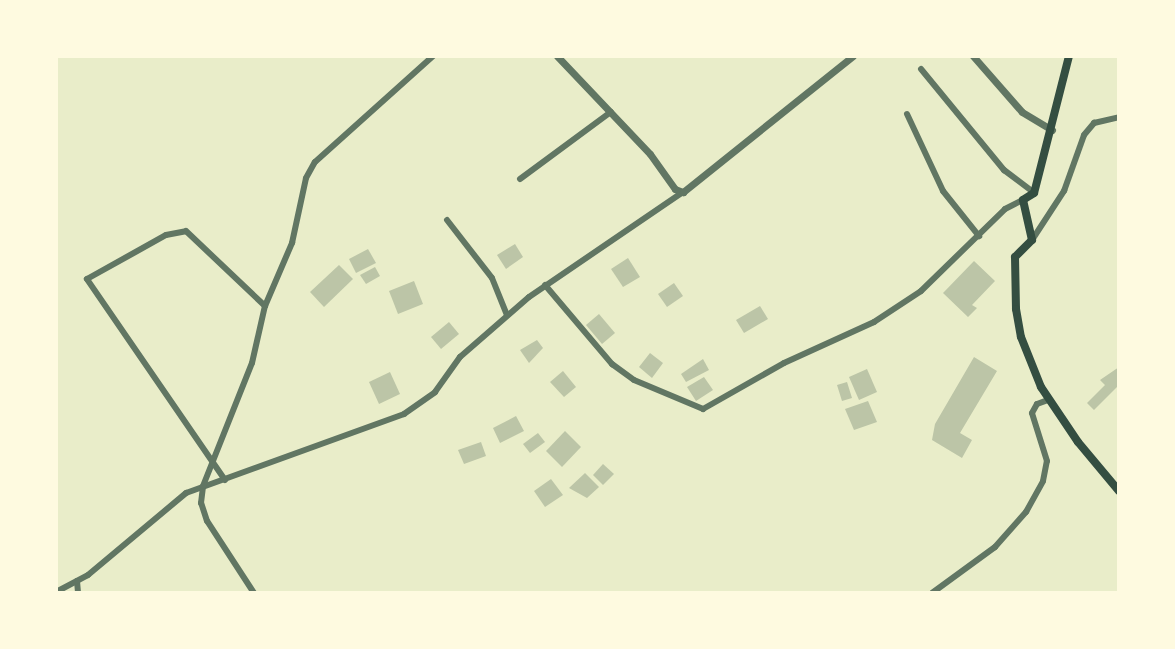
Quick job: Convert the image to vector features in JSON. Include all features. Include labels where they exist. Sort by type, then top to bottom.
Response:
[{"type":"main road","points":[[1069,56],[1034,193],[1023,200],[1032,240],[1015,257],[1016,309],[1021,337],[1048,400],[1119,491]]},
{"type":"street","points":[[254,593],[207,521],[202,486],[252,363],[265,306],[292,243],[306,178],[315,162],[433,56]]},
{"type":"street","points":[[56,592],[76,581],[164,508],[202,486],[404,414],[435,392],[460,357],[545,285],[683,192],[853,56]]},
{"type":"street","points":[[974,56],[1022,111],[1052,130]]},
{"type":"street","points":[[562,58],[611,112],[675,190],[683,192]]},
{"type":"street","points":[[921,69],[1004,170],[1034,193]]},
{"type":"street","points":[[520,178],[611,112]]},
{"type":"street","points":[[907,114],[943,191],[979,236]]},
{"type":"street","points":[[1032,240],[1064,191],[1084,135],[1094,123],[1119,117]]},
{"type":"street","points":[[545,285],[612,364],[634,380],[703,409],[784,363],[874,322],[921,291],[979,236],[1004,208],[1023,200]]},
{"type":"street","points":[[447,220],[492,278],[508,315]]},
{"type":"street","points":[[225,480],[87,279],[166,235],[186,231],[265,306]]},
{"type":"street","points":[[932,593],[995,547],[1026,512],[1043,481],[1047,461],[1032,413],[1037,404],[1048,400]]},
{"type":"street","points":[[76,581],[78,593]]},
{"type":"building","points":[[515,244],[523,257],[506,269],[497,255]]},
{"type":"building","points":[[368,249],[376,263],[356,273],[349,259]]},
{"type":"building","points":[[628,258],[640,277],[623,287],[611,269]]},
{"type":"building","points":[[974,261],[995,281],[972,305],[977,308],[968,317],[943,293]]},
{"type":"building","points":[[339,265],[353,279],[324,307],[310,292]]},
{"type":"building","points":[[375,267],[380,276],[366,284],[360,275]]},
{"type":"building","points":[[414,281],[423,304],[398,314],[389,291]]},
{"type":"building","points":[[674,283],[683,296],[667,307],[658,294]]},
{"type":"building","points":[[760,306],[768,319],[744,333],[736,320]]},
{"type":"building","points":[[599,314],[615,333],[602,344],[586,325]]},
{"type":"building","points":[[449,322],[459,334],[441,349],[431,337]]},
{"type":"building","points":[[537,340],[543,348],[529,363],[520,350]]},
{"type":"building","points":[[650,353],[663,363],[652,378],[639,367]]},
{"type":"building","points":[[974,357],[997,371],[960,433],[972,440],[962,458],[932,440],[935,424]]},
{"type":"building","points":[[703,359],[709,370],[686,382],[681,374]]},
{"type":"building","points":[[1119,367],[1119,385],[1094,410],[1087,403],[1105,385],[1100,380]]},
{"type":"building","points":[[867,369],[877,392],[859,400],[849,377]]},
{"type":"building","points":[[563,371],[576,387],[564,397],[550,382]]},
{"type":"building","points":[[390,372],[400,394],[379,404],[369,382]]},
{"type":"building","points":[[704,377],[713,390],[696,401],[687,387]]},
{"type":"building","points":[[847,382],[852,398],[842,401],[837,385]]},
{"type":"building","points":[[868,401],[877,422],[854,430],[845,409]]},
{"type":"building","points":[[516,416],[524,431],[500,443],[493,428]]},
{"type":"building","points":[[565,431],[581,447],[562,467],[546,451]]},
{"type":"building","points":[[538,433],[545,442],[530,453],[523,444]]},
{"type":"building","points":[[481,442],[486,456],[464,464],[458,450]]},
{"type":"building","points":[[603,464],[614,474],[603,485],[593,475]]},
{"type":"building","points":[[585,473],[599,487],[587,498],[569,488]]},
{"type":"building","points":[[551,479],[563,495],[545,507],[534,491]]}]
